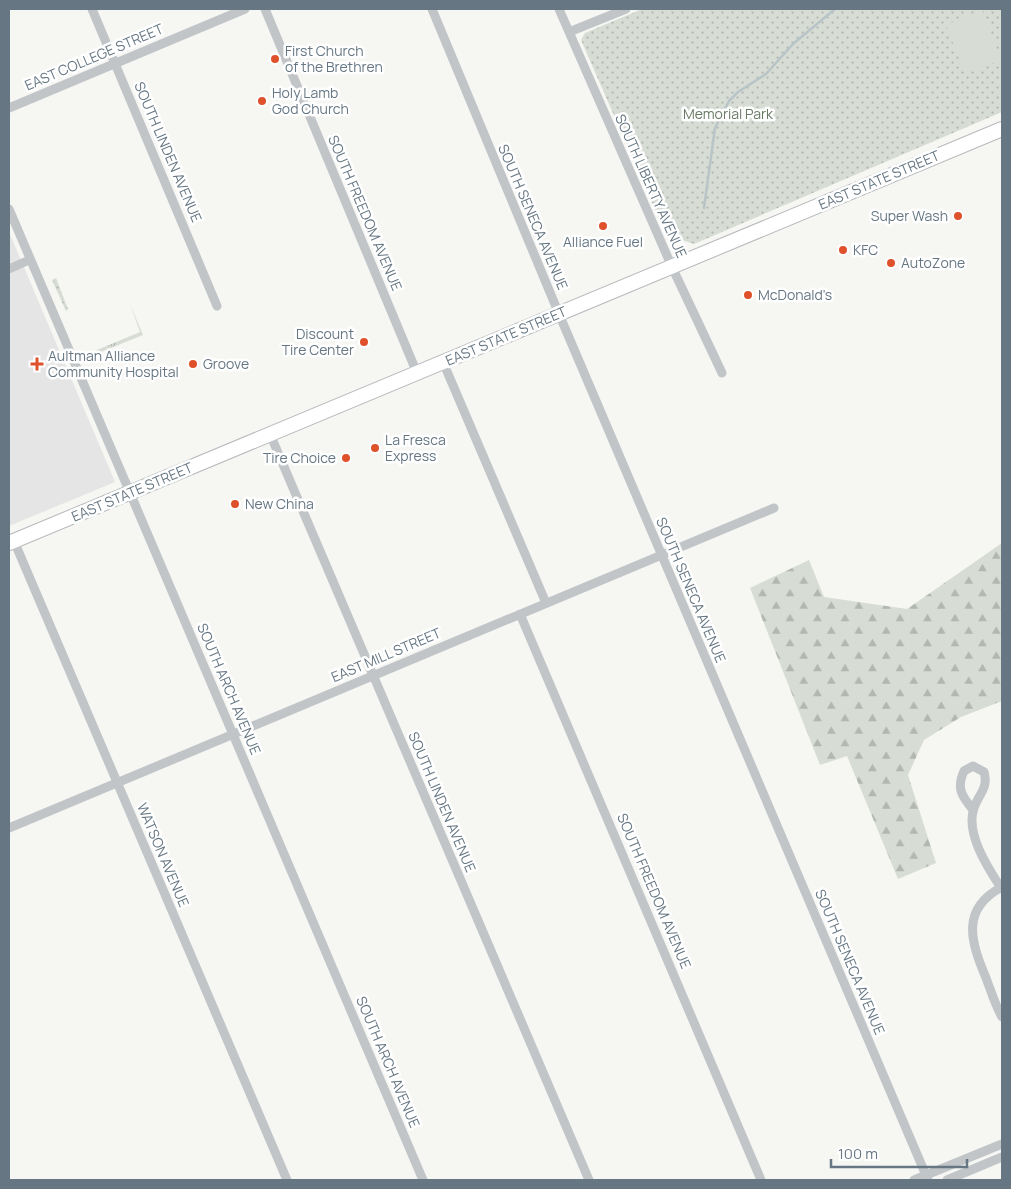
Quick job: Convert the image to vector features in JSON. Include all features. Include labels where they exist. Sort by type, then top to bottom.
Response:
[{"type":"highway","name":"EAST STATE STREET","points":[[11,542],[1002,129]]},
{"type":"street","name":"SOUTH LINDEN AVENUE","points":[[92,9],[217,306]]},
{"type":"street","name":"EAST COLLEGE STREET","points":[[9,108],[245,9]]},
{"type":"street","name":"SOUTH FREEDOM AVENUE","points":[[265,9],[417,373]]},
{"type":"street","name":"SOUTH SENECA AVENUE","points":[[432,9],[559,314],[927,1178]]},
{"type":"street","name":"SOUTH LIBERTY AVENUE","points":[[559,9],[672,267],[722,373]]},
{"type":"street","points":[[569,32],[626,9]]},
{"type":"street","name":"SOUTH ARCH AVENUE","points":[[9,209],[423,1180]]},
{"type":"street","points":[[9,269],[30,260]]},
{"type":"street","points":[[443,362],[546,603]]},
{"type":"street","name":"SOUTH LINDEN AVENUE","points":[[270,434],[588,1180]]},
{"type":"street","name":"EAST MILL STREET","points":[[9,828],[774,508]]},
{"type":"street","name":"WATSON AVENUE","points":[[11,542],[118,782],[287,1180]]},
{"type":"street","name":"SOUTH FREEDOM AVENUE","points":[[520,614],[761,1180]]},
{"type":"street","points":[[973,810],[974,832],[981,855],[1002,888],[988,897],[979,908],[973,921],[972,933],[976,953],[1002,1017]]},
{"type":"street","points":[[914,1180],[927,1178],[1002,1144]]},
{"type":"street","points":[[979,1153],[984,1165]]},
{"type":"street","points":[[947,1180],[1002,1157]]},
{"type":"shaded area","name":"Aultman Alliance Community Hospital","points":[[9,232],[115,482],[9,526]]},
{"type":"green space","name":"Memorial Park","points":[[642,9],[1002,9],[1002,112],[694,244],[670,236],[660,221],[581,40],[585,33]]},
{"type":"green space","points":[[982,10],[1001,60],[965,74],[946,25]]},
{"type":"green space","points":[[56,278],[68,309],[66,311],[52,280]]},
{"type":"green space","points":[[130,304],[143,335],[86,358],[85,355],[140,332]]},
{"type":"green space","points":[[1002,543],[1002,701],[961,717],[924,740],[908,775],[936,863],[898,879],[847,756],[820,765],[750,588],[809,560],[824,597],[907,609]]},
{"type":"waterway","points":[[704,208],[715,128],[729,101],[738,92],[766,74],[793,44],[835,9]]},
{"type":"place","name":"First Church of the Brethren","points":[[275,59]]},
{"type":"place","name":"Holy Lamb God Church","points":[[262,101]]},
{"type":"place","name":"Super Wash","points":[[958,216]]},
{"type":"place","name":"Alliance Fuel","points":[[603,226]]},
{"type":"place","name":"KFC","points":[[843,250]]},
{"type":"place","name":"AutoZone","points":[[891,263]]},
{"type":"place","name":"McDonald's","points":[[748,295]]},
{"type":"place","name":"Discount Tire Center","points":[[364,342]]},
{"type":"place","name":"Aultman Alliance Community Hospital","points":[[37,364]]},
{"type":"place","name":"Groove","points":[[193,364]]},
{"type":"place","name":"La Fresca Express","points":[[375,448]]},
{"type":"place","name":"Tire Choice","points":[[346,458]]},
{"type":"place","name":"New China","points":[[235,504]]}]
